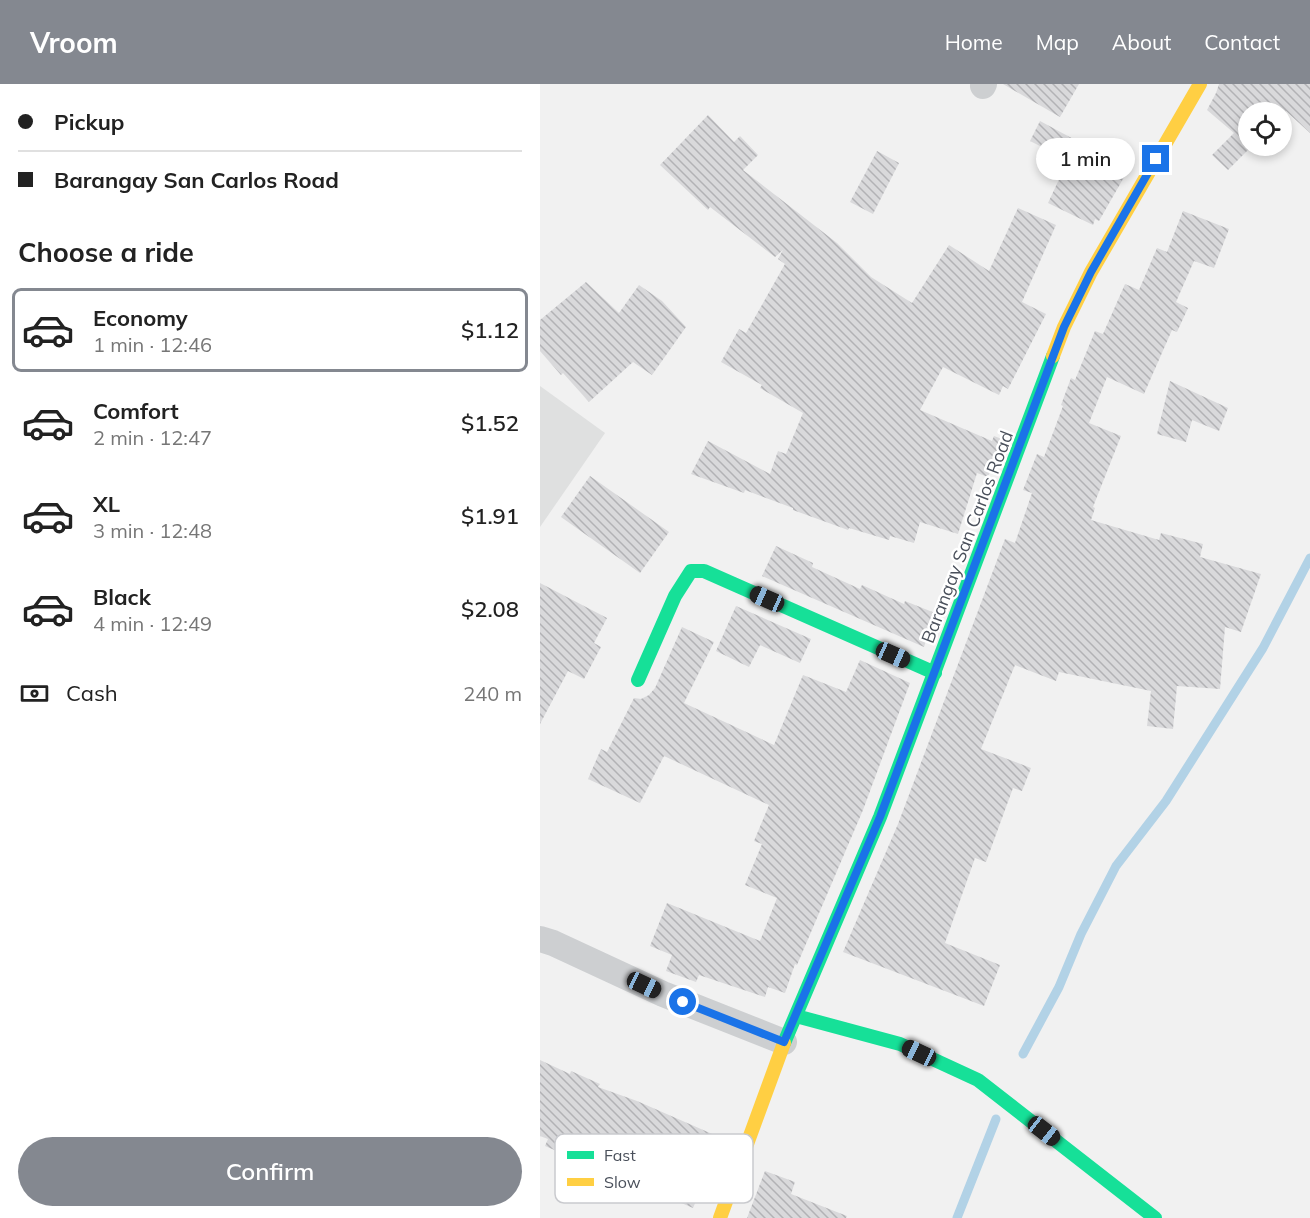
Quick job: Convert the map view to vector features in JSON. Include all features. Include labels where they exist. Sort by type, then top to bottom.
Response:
[{"type":"street","name":"Barangay San Carlos Road","points":[[751,1134],[784,1042],[880,817],[1064,327],[1091,272],[1200,84]]},
{"type":"street","points":[[638,680],[675,596],[691,571],[704,571],[935,673]]},
{"type":"street","points":[[540,939],[663,994],[784,1042]]},
{"type":"street","points":[[796,1016],[900,1044],[978,1080],[1155,1218]]},
{"type":"street","name":"Barangay San Carlos Road","points":[[720,1218],[725,1203]]},
{"type":"shaded area","points":[[540,386],[605,433],[540,527]]},
{"type":"building","points":[[1003,84],[1079,84],[1060,117]]},
{"type":"building","points":[[1219,84],[1310,84],[1310,133],[1292,116],[1292,102],[1238,102],[1238,156],[1242,156],[1228,170],[1212,155],[1234,133],[1207,110]]},
{"type":"building","points":[[708,115],[734,142],[740,136],[758,155],[743,170],[837,243],[871,277],[912,303],[949,245],[989,271],[1018,208],[1056,225],[1022,302],[1046,314],[1008,389],[1003,386],[999,395],[943,367],[920,410],[992,441],[994,436],[1002,439],[988,477],[977,473],[958,534],[920,522],[914,543],[890,536],[889,540],[849,528],[848,530],[745,490],[744,493],[691,474],[708,441],[770,474],[778,451],[786,454],[803,413],[760,388],[762,385],[721,362],[739,329],[746,333],[785,264],[778,259],[783,250],[775,257],[710,207],[708,210],[660,165]]},
{"type":"building","points":[[1040,121],[1103,155],[1105,151],[1131,165],[1099,221],[1095,219],[1093,225],[1048,203],[1062,173],[1036,158],[1042,147],[1030,141]]},
{"type":"building","points":[[877,151],[899,163],[873,214],[850,202]]},
{"type":"building","points":[[1183,211],[1229,229],[1214,268],[1194,261],[1176,302],[1188,308],[1177,332],[1172,330],[1144,394],[1107,377],[1089,423],[1121,436],[1093,507],[1095,508],[1091,520],[1159,540],[1161,533],[1203,544],[1200,557],[1261,574],[1241,632],[1225,627],[1220,689],[1177,686],[1173,729],[1147,726],[1151,691],[1059,672],[1056,681],[1015,665],[981,749],[1031,768],[1022,791],[1013,788],[986,862],[975,858],[945,943],[1000,965],[984,1006],[843,952],[898,824],[1005,539],[1015,543],[1032,493],[1023,490],[1037,454],[1044,457],[1071,378],[1075,380],[1095,331],[1103,334],[1125,284],[1139,290],[1157,248],[1167,252]]},
{"type":"building","points":[[586,282],[619,313],[639,285],[662,301],[686,327],[652,375],[633,362],[589,402],[540,351],[540,320]]},
{"type":"building","points":[[1170,381],[1228,408],[1219,431],[1192,420],[1186,442],[1157,434]]},
{"type":"building","points":[[590,476],[669,532],[640,573],[561,517]]},
{"type":"building","points":[[776,546],[813,563],[812,567],[860,589],[862,585],[904,604],[905,601],[935,613],[924,647],[762,576]]},
{"type":"building","points":[[540,583],[607,618],[594,643],[601,647],[584,679],[568,671],[540,724]]},
{"type":"building","points":[[736,606],[811,639],[800,663],[760,645],[749,667],[716,651]]},
{"type":"building","points":[[682,627],[714,642],[684,703],[774,745],[803,675],[846,692],[860,660],[910,683],[863,810],[797,965],[795,964],[785,993],[768,987],[765,997],[699,975],[696,982],[666,971],[672,955],[650,946],[667,903],[760,941],[777,898],[745,885],[762,844],[754,841],[769,805],[664,756],[640,803],[588,779],[601,749],[607,752],[634,698],[641,699],[655,688]]},
{"type":"building","points":[[540,1060],[570,1074],[571,1071],[600,1084],[598,1087],[637,1101],[712,1134],[555,1134],[555,1150],[545,1146],[548,1139],[540,1136]]},
{"type":"building","points":[[765,1171],[795,1182],[791,1194],[847,1216],[846,1218],[747,1218]]},
{"type":"building","points":[[681,1203],[695,1203],[693,1208]]},
{"type":"waterway","points":[[1023,1054],[1059,987],[1081,934],[1116,866],[1166,801],[1263,648],[1310,558]]},
{"type":"waterway","points":[[957,1218],[996,1119]]},
{"type":"traffic: fast","points":[[784,1043],[880,817],[1053,356]]},
{"type":"traffic: fast","points":[[638,680],[675,596],[691,571],[704,571],[935,673]]},
{"type":"traffic: fast","points":[[796,1016],[900,1044],[978,1080],[1155,1218]]},
{"type":"traffic: slow","points":[[1053,356],[1064,327],[1091,272],[1200,84]]},
{"type":"traffic: slow","points":[[751,1134],[784,1043]]},
{"type":"traffic: slow","points":[[720,1218],[725,1203]]},
{"type":"route","points":[[683,1002],[784,1042],[880,817],[1064,327],[1091,272],[1156,159]]}]
